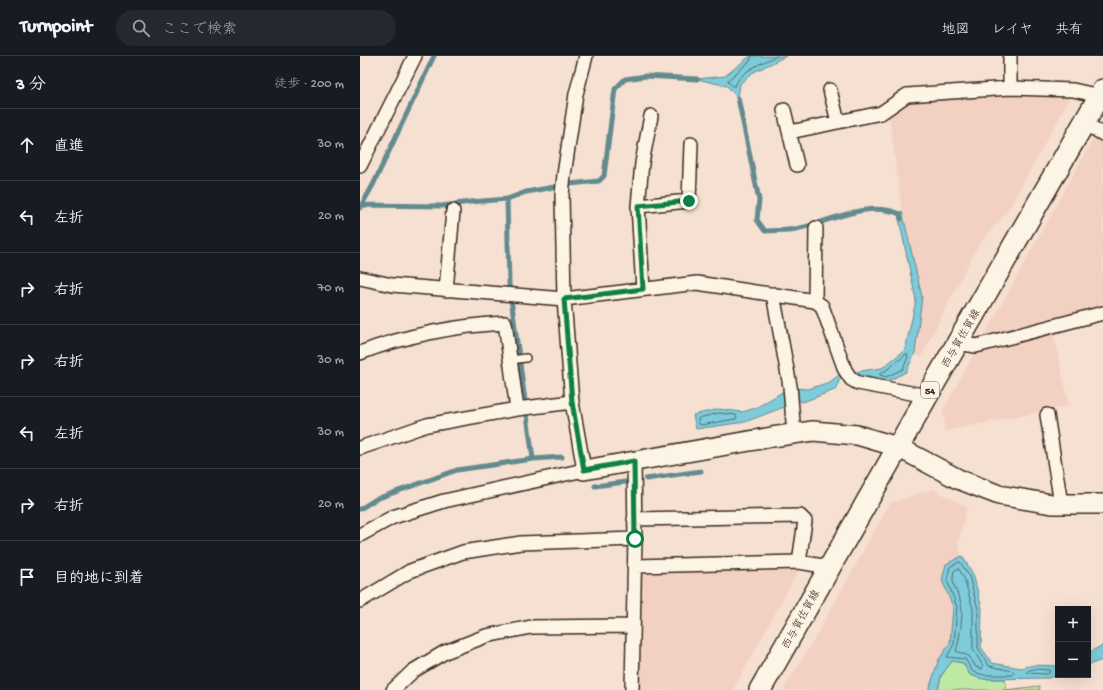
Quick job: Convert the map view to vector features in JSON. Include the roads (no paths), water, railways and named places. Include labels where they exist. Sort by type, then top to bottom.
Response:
[{"type":"main road","name":"西与賀佐賀線","points":[[760,690],[926,396],[1101,93]]},
{"type":"street","points":[[360,166],[416,56]]},
{"type":"street","points":[[584,470],[572,402],[564,299],[562,195],[576,94],[586,56]]},
{"type":"street","points":[[1010,56],[1010,88]]},
{"type":"street","points":[[790,132],[881,113],[907,95],[1010,88],[1073,90],[1101,93]]},
{"type":"street","points":[[830,90],[838,122]]},
{"type":"street","points":[[784,110],[798,165]]},
{"type":"street","points":[[643,289],[638,206],[642,163],[651,116]]},
{"type":"street","points":[[1084,124],[1103,134]]},
{"type":"street","points":[[638,206],[689,201],[691,144]]},
{"type":"street","points":[[446,290],[453,211]]},
{"type":"street","points":[[815,301],[816,228]]},
{"type":"street","points":[[360,278],[392,285],[564,299],[697,283],[815,301],[822,306],[848,374],[858,383],[926,396]]},
{"type":"street","points":[[773,294],[790,386],[794,434]]},
{"type":"street","points":[[957,344],[976,346],[1103,313]]},
{"type":"street","points":[[360,353],[372,348],[430,332],[505,323],[510,360],[523,408]]},
{"type":"street","points":[[360,448],[427,424],[523,408],[572,402]]},
{"type":"street","points":[[1047,415],[1061,504]]},
{"type":"street","points":[[360,535],[394,517],[444,501],[584,470],[813,431],[857,435],[898,447],[958,479],[999,495],[1052,504],[1103,504]]},
{"type":"street","points":[[632,690],[635,539],[634,461]]},
{"type":"street","points":[[634,519],[800,516],[805,521],[799,562]]},
{"type":"street","points":[[360,601],[410,571],[463,552],[521,543],[635,539]]},
{"type":"street","points":[[634,566],[799,562],[829,567]]},
{"type":"street","points":[[393,690],[413,671],[445,652],[486,636],[531,627],[633,626]]},
{"type":"lane","points":[[510,360],[526,358]]},
{"type":"water","points":[[750,56],[786,56],[752,73],[740,84],[738,98],[727,86],[697,79],[725,76]]},
{"type":"water","points":[[902,211],[922,297],[915,353],[906,372],[886,382],[858,374],[839,380],[837,389],[803,402],[797,400],[787,404],[784,407],[745,422],[696,429],[693,415],[719,409],[742,412],[756,408],[784,391],[794,388],[808,389],[830,382],[840,374],[882,368],[905,350],[916,300],[898,214]]},
{"type":"water","points":[[962,556],[973,574],[982,608],[981,647],[992,663],[1021,668],[1034,665],[1055,666],[1055,676],[1048,678],[983,679],[970,675],[963,663],[952,661],[941,676],[938,690],[929,690],[938,661],[950,643],[953,607],[942,580],[946,564]]},
{"type":"water","points":[[1103,645],[1103,660],[1091,664],[1091,651]]},
{"type":"waterway","points":[[360,208],[373,185],[434,56]]},
{"type":"waterway","points":[[570,184],[599,181],[604,176],[615,89],[625,79],[646,76],[697,79]]},
{"type":"waterway","points":[[738,98],[759,200],[757,220],[765,231],[796,229],[848,214],[874,209],[887,210],[900,214],[901,219]]},
{"type":"waterway","points":[[533,459],[509,284],[507,199],[526,192],[554,187]]},
{"type":"waterway","points":[[362,205],[442,206],[507,199]]},
{"type":"waterway","points":[[360,509],[376,499],[457,470],[533,459],[562,457]]},
{"type":"waterway","points":[[646,479],[701,471]]},
{"type":"waterway","points":[[595,486],[625,482]]}]
